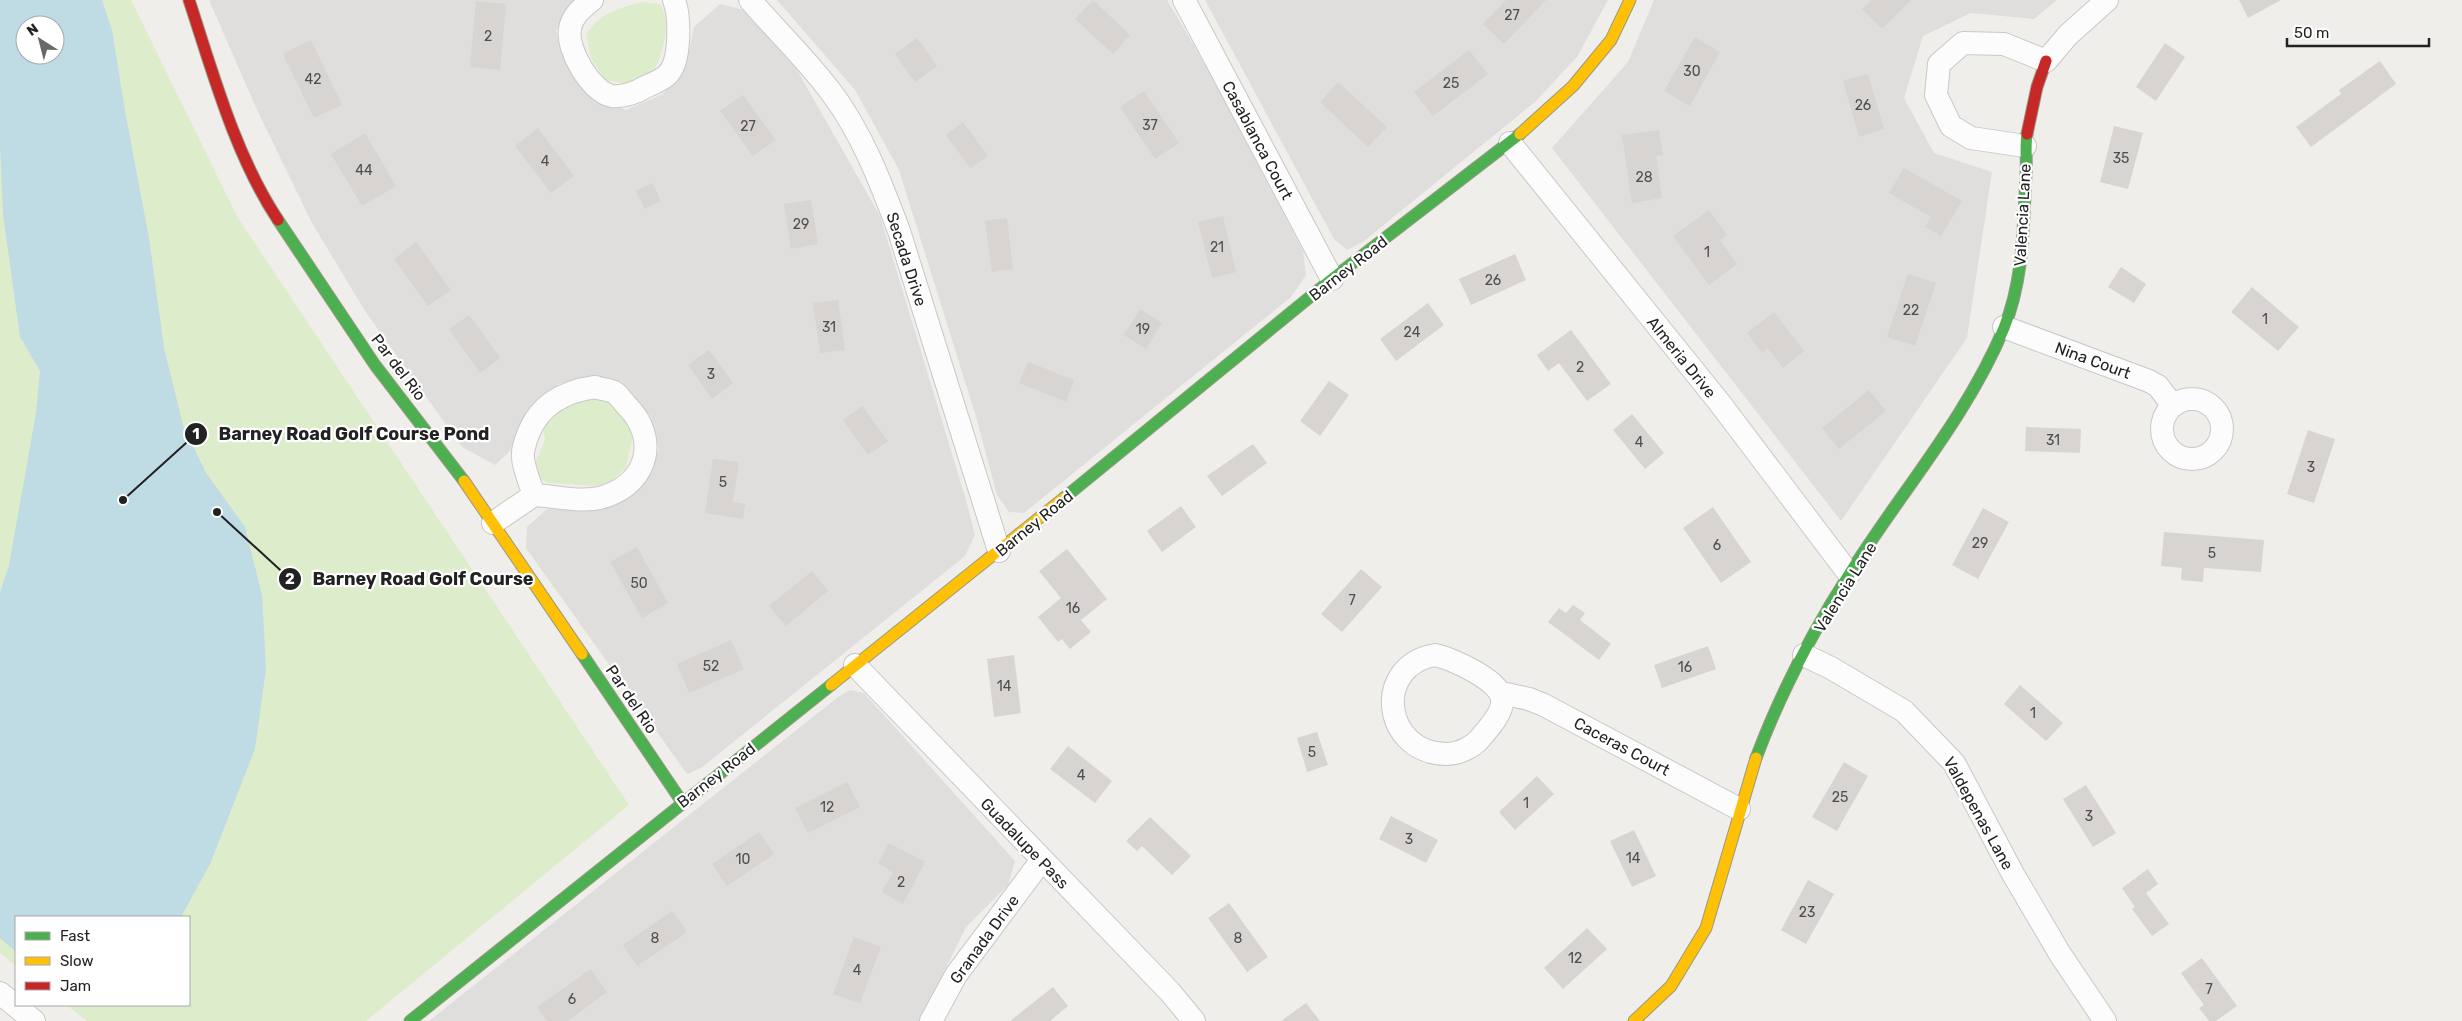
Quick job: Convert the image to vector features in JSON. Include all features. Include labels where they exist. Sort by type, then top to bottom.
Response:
[{"type":"street","name":"Par del Rio","points":[[189,0],[229,121],[260,188],[276,217],[375,364],[451,462],[682,802]]},
{"type":"street","points":[[592,0],[578,10],[570,28],[570,47],[584,72],[597,89],[612,96],[634,93],[668,74],[676,56],[679,18],[675,0]]},
{"type":"street","name":"Secada Drive","points":[[750,0],[831,92],[862,141],[882,184],[900,231],[999,552]]},
{"type":"street","name":"Casablanca Court","points":[[1184,0],[1332,279]]},
{"type":"street","name":"Barney Road","points":[[410,1021],[682,802],[999,552],[1332,279],[1510,143],[1573,86],[1611,40],[1630,0]]},
{"type":"street","name":"Valencia Lane","points":[[1634,1021],[1671,986],[1702,934],[1739,809],[1771,719],[1804,655],[1849,574],[1979,381],[2004,327],[2016,292],[2021,259],[2025,146],[2037,87],[2046,61],[2068,35],[2107,0]]},
{"type":"street","name":"Valencia Lane","points":[[2025,146],[1971,138],[1951,126],[1936,95],[1939,64],[1963,43],[2004,44],[2046,61]]},
{"type":"street","name":"Almeria Drive","points":[[1510,143],[1719,402],[1849,574]]},
{"type":"street","name":"Nina Court","points":[[2004,327],[2149,381],[2158,386],[2173,406]]},
{"type":"street","points":[[493,523],[534,495],[586,498],[605,497],[625,487],[635,478],[642,469],[646,440],[642,426],[631,410],[614,392],[595,387],[574,390],[553,400],[535,419],[525,442],[522,455],[524,467],[534,495]]},
{"type":"street","points":[[1435,655],[1459,662],[1495,685],[1501,694],[1503,701],[1500,708],[1480,739],[1471,746],[1450,754],[1427,751],[1412,743],[1401,731],[1393,709],[1395,687],[1400,676],[1416,660],[1435,655]]},
{"type":"street","name":"Valdepenas Lane","points":[[1804,655],[1831,668],[1904,710],[1954,763],[2013,874],[2060,954],[2105,1021]]},
{"type":"street","name":"Guadalupe Pass","points":[[855,665],[1170,992],[1194,1021]]},
{"type":"street","name":"Caceras Court","points":[[1501,694],[1529,699],[1544,705],[1739,809]]},
{"type":"street","name":"Granada Drive","points":[[931,1021],[956,975],[1042,860]]},
{"type":"street","points":[[0,993],[15,1005]]},
{"type":"street","points":[[16,1006],[34,1021]]},
{"type":"shaded area","points":[[209,0],[580,0],[556,30],[566,62],[593,96],[626,110],[663,94],[686,66],[694,27],[720,4],[744,10],[797,70],[880,216],[975,535],[965,556],[701,768],[687,774],[526,548],[527,527],[547,509],[580,510],[624,498],[659,450],[651,417],[621,382],[591,376],[558,384],[512,449],[495,465],[462,447],[365,311],[312,223],[258,112]]},
{"type":"shaded area","points":[[777,0],[1167,0],[1206,66],[1303,251],[1306,275],[1291,297],[1024,513],[1009,512],[997,495],[976,417],[899,170],[855,90]]},
{"type":"shaded area","points":[[1205,0],[1608,0],[1577,57],[1535,102],[1364,241],[1347,250],[1334,239]]},
{"type":"shaded area","points":[[1654,0],[2057,0],[2034,19],[1971,13],[1923,36],[1904,98],[1934,153],[1992,172],[1967,338],[1841,521],[1552,148],[1628,62]]},
{"type":"shaded area","points":[[850,690],[864,693],[1015,861],[1008,885],[966,927],[920,1021],[429,1021],[838,697]]},
{"type":"green space","points":[[0,0],[131,0],[238,218],[629,805],[366,1021],[87,1021],[67,1006],[190,1006],[190,916],[15,916],[15,965],[0,953]]},
{"type":"green space","points":[[642,2],[660,4],[664,12],[665,37],[655,70],[629,84],[605,80],[591,58],[586,34],[598,21],[611,12]]},
{"type":"green space","points":[[592,396],[610,398],[627,414],[633,436],[626,467],[611,482],[596,486],[547,483],[537,476],[534,465],[545,440],[543,426],[551,413]]},
{"type":"water","points":[[0,0],[102,0],[112,30],[149,238],[164,348],[183,425],[206,473],[245,527],[262,595],[266,669],[255,749],[210,864],[182,916],[15,916],[15,951],[0,938],[0,593],[9,565],[36,413],[40,371],[20,337],[3,214],[0,144]]},
{"type":"building","points":[[1093,0],[1130,35],[1113,54],[1075,19]]},
{"type":"building","points":[[1506,0],[1546,0],[1504,44],[1483,24]]},
{"type":"building","points":[[1872,0],[1911,0],[1882,29],[1862,9]]},
{"type":"building","points":[[2239,0],[2281,0],[2248,18]]},
{"type":"building","points":[[476,1],[506,4],[500,70],[470,67]]},
{"type":"building","points":[[1695,37],[1720,52],[1690,106],[1664,91]]},
{"type":"building","points":[[917,38],[937,66],[915,82],[895,54]]},
{"type":"building","points":[[311,40],[342,105],[314,118],[283,54]]},
{"type":"building","points":[[2165,43],[2185,57],[2156,101],[2136,87]]},
{"type":"building","points":[[1469,50],[1488,74],[1433,116],[1414,92]]},
{"type":"building","points":[[2380,61],[2396,84],[2311,147],[2296,127],[2341,94],[2339,90]]},
{"type":"building","points":[[1868,74],[1884,129],[1859,137],[1843,81]]},
{"type":"building","points":[[1338,82],[1387,127],[1368,147],[1320,102]]},
{"type":"building","points":[[1144,91],[1179,143],[1155,159],[1120,107]]},
{"type":"building","points":[[743,95],[776,140],[753,156],[720,111]]},
{"type":"building","points":[[963,122],[988,156],[970,168],[946,135]]},
{"type":"building","points":[[2114,126],[2143,133],[2128,189],[2100,182]]},
{"type":"building","points":[[538,128],[574,176],[551,193],[515,146]]},
{"type":"building","points":[[1659,130],[1663,155],[1656,156],[1662,198],[1632,203],[1622,135]]},
{"type":"building","points":[[365,133],[396,186],[362,206],[331,154]]},
{"type":"building","points":[[1904,168],[1962,201],[1941,236],[1925,227],[1931,217],[1889,193]]},
{"type":"building","points":[[652,183],[661,201],[645,209],[636,191]]},
{"type":"building","points":[[811,200],[818,244],[791,249],[784,204]]},
{"type":"building","points":[[1709,210],[1727,235],[1720,240],[1737,264],[1709,285],[1673,236]]},
{"type":"building","points":[[1223,216],[1236,272],[1212,278],[1198,222]]},
{"type":"building","points":[[1007,218],[1013,269],[992,272],[985,221]]},
{"type":"building","points":[[416,242],[451,290],[428,306],[394,259]]},
{"type":"building","points":[[1515,254],[1526,280],[1471,305],[1459,279]]},
{"type":"building","points":[[2121,267],[2146,284],[2134,303],[2108,287]]},
{"type":"building","points":[[1908,274],[1936,283],[1915,346],[1887,337]]},
{"type":"building","points":[[2252,287],[2299,327],[2278,351],[2231,312]]},
{"type":"building","points":[[838,300],[845,350],[820,353],[813,303]]},
{"type":"building","points":[[1428,303],[1444,325],[1396,361],[1380,339]]},
{"type":"building","points":[[1140,309],[1162,323],[1146,349],[1124,335]]},
{"type":"building","points":[[1774,312],[1804,351],[1783,368],[1768,348],[1762,353],[1747,333]]},
{"type":"building","points":[[469,315],[500,358],[480,373],[449,329]]},
{"type":"building","points":[[1571,330],[1611,384],[1587,401],[1559,363],[1548,371],[1537,355]]},
{"type":"building","points":[[709,350],[733,383],[712,399],[688,365]]},
{"type":"building","points":[[1028,362],[1074,380],[1066,402],[1019,383]]},
{"type":"building","points":[[1329,381],[1349,395],[1320,436],[1300,421]]},
{"type":"building","points":[[1869,390],[1886,411],[1839,449],[1822,428]]},
{"type":"building","points":[[862,406],[888,441],[868,455],[843,420]]},
{"type":"building","points":[[1632,414],[1664,453],[1645,469],[1613,430]]},
{"type":"building","points":[[2026,427],[2081,429],[2080,453],[2025,451]]},
{"type":"building","points":[[2308,430],[2335,439],[2314,503],[2287,494]]},
{"type":"building","points":[[1253,444],[1267,463],[1222,496],[1207,476]]},
{"type":"building","points":[[713,459],[739,462],[733,502],[745,504],[743,519],[705,513]]},
{"type":"building","points":[[1181,506],[1196,527],[1162,552],[1147,531]]},
{"type":"building","points":[[1713,507],[1751,562],[1721,583],[1683,528]]},
{"type":"building","points":[[1983,508],[2009,522],[1978,579],[1952,565]]},
{"type":"building","points":[[2164,532],[2264,540],[2261,572],[2204,568],[2203,582],[2181,580],[2182,568],[2161,566]]},
{"type":"building","points":[[637,547],[668,603],[642,618],[610,562]]},
{"type":"building","points":[[1067,549],[1107,599],[1081,620],[1091,632],[1070,649],[1062,639],[1058,642],[1038,617],[1061,598],[1039,571]]},
{"type":"building","points":[[1361,569],[1382,587],[1342,632],[1321,614]]},
{"type":"building","points":[[812,571],[828,591],[786,626],[769,606]]},
{"type":"building","points":[[1573,605],[1585,613],[1580,620],[1611,644],[1599,660],[1548,622],[1559,608],[1566,613]]},
{"type":"building","points":[[731,640],[744,669],[689,693],[677,664]]},
{"type":"building","points":[[1708,646],[1716,669],[1662,688],[1654,665]]},
{"type":"building","points":[[1014,655],[1021,713],[994,717],[987,659]]},
{"type":"building","points":[[2020,685],[2063,723],[2046,741],[2004,704]]},
{"type":"building","points":[[1317,732],[1328,765],[1307,772],[1297,738]]},
{"type":"building","points":[[1068,746],[1112,781],[1095,803],[1050,769]]},
{"type":"building","points":[[1844,762],[1868,776],[1837,831],[1812,817]]},
{"type":"building","points":[[1537,776],[1554,794],[1515,830],[1499,812]]},
{"type":"building","points":[[847,782],[860,807],[808,833],[795,808]]},
{"type":"building","points":[[2086,785],[2116,833],[2093,847],[2063,799]]},
{"type":"building","points":[[1391,816],[1438,840],[1426,863],[1379,839]]},
{"type":"building","points":[[1150,817],[1191,856],[1172,875],[1142,846],[1137,851],[1126,841]]},
{"type":"building","points":[[1634,830],[1656,876],[1632,887],[1610,841]]},
{"type":"building","points":[[759,832],[774,854],[727,886],[712,864]]},
{"type":"building","points":[[889,843],[925,862],[903,904],[882,892],[893,872],[878,863]]},
{"type":"building","points":[[2148,869],[2158,884],[2146,893],[2169,924],[2152,936],[2132,909],[2135,907],[2122,888]]},
{"type":"building","points":[[1808,880],[1834,894],[1806,944],[1781,930]]},
{"type":"building","points":[[1229,903],[1268,957],[1247,972],[1208,918]]},
{"type":"building","points":[[672,911],[687,932],[637,966],[623,945]]},
{"type":"building","points":[[1587,928],[1607,949],[1563,989],[1544,968]]},
{"type":"building","points":[[854,937],[881,947],[860,1003],[833,994]]},
{"type":"building","points":[[2202,958],[2237,1006],[2216,1021],[2209,1021],[2199,1008],[2204,1005],[2181,973]]},
{"type":"building","points":[[591,969],[607,992],[567,1021],[547,1021],[537,1007]]},
{"type":"building","points":[[1053,987],[1068,1006],[1050,1021],[1010,1021]]},
{"type":"building","points":[[1306,1003],[1320,1021],[1281,1021]]},
{"type":"traffic: fast","points":[[1064,498],[1332,279],[1520,134]]},
{"type":"traffic: fast","points":[[1756,758],[1798,663],[1823,617],[1850,573],[1952,423],[1989,361],[2004,328],[2011,309],[2019,272],[2023,233],[2027,134]]},
{"type":"traffic: fast","points":[[278,220],[375,365],[464,481]]},
{"type":"traffic: fast","points":[[582,654],[682,802]]},
{"type":"traffic: fast","points":[[410,1021],[831,685]]},
{"type":"traffic: slow","points":[[1520,134],[1573,86],[1611,40],[1630,0]]},
{"type":"traffic: slow","points":[[464,481],[582,654]]},
{"type":"traffic: slow","points":[[831,685],[1064,498]]},
{"type":"traffic: slow","points":[[1634,1021],[1671,986],[1706,928],[1756,758]]},
{"type":"traffic: jam","points":[[189,0],[216,85],[237,141],[263,195],[278,220]]},
{"type":"traffic: jam","points":[[2027,134],[2037,87],[2046,61]]},
{"type":"place","name":"Barney Road Golf Course Pond","points":[[123,500]]},
{"type":"place","name":"Barney Road Golf Course","points":[[217,512]]}]
